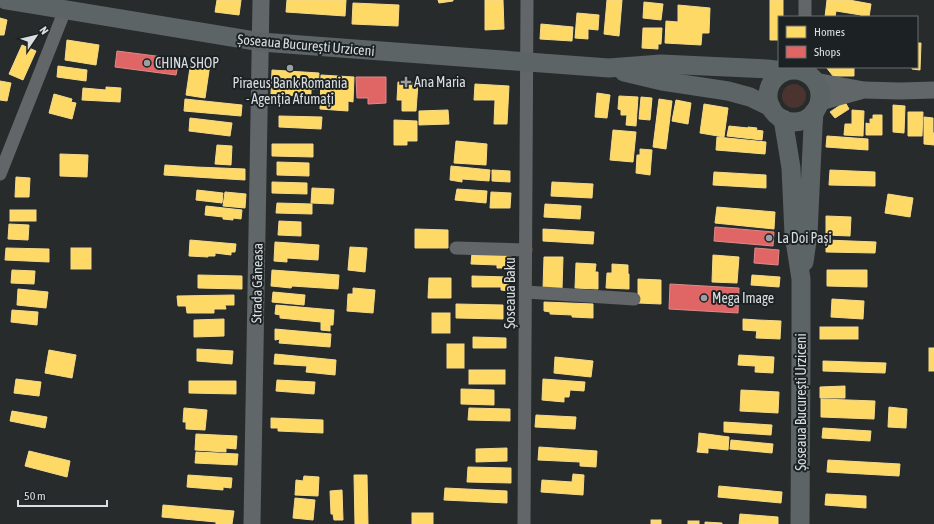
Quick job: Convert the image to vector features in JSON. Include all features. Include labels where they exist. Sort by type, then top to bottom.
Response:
[{"type":"highway","name":"Șoseaua București Urziceni","points":[[6,0],[261,42],[609,68],[661,64],[788,69],[804,71],[812,74],[819,87],[820,94],[813,127],[808,234],[801,279]]},
{"type":"highway","name":"Șoseaua București Urziceni","points":[[609,68],[662,81],[728,91],[750,97],[794,122],[810,116],[817,107]]},
{"type":"highway","name":"Șoseaua București Urziceni","points":[[788,69],[777,76],[772,82],[768,90],[768,99],[777,113],[791,168],[794,234],[801,279],[800,524]]},
{"type":"main road","name":"Strada Găneasa","points":[[252,524],[261,0]]},
{"type":"main road","points":[[812,74],[864,90],[934,90]]},
{"type":"main road","points":[[817,107],[864,90]]},
{"type":"street","name":"Șoseaua Baku","points":[[524,524],[527,0]]},
{"type":"street","points":[[805,0],[805,16]]},
{"type":"street","points":[[0,174],[65,10]]},
{"type":"street","points":[[456,248],[526,250]]},
{"type":"street","points":[[526,292],[634,299]]},
{"type":"shaded area","points":[[789,84],[799,84],[806,91],[806,101],[799,108],[789,108],[782,101],[782,91]]},
{"type":"building: Homes","points":[[217,0],[241,0],[239,15],[215,12]]},
{"type":"building: Homes","points":[[287,0],[346,0],[345,16],[286,12]]},
{"type":"building: Homes","points":[[438,0],[453,0],[453,1],[439,3]]},
{"type":"building: Homes","points":[[485,0],[503,0],[504,29],[485,30]]},
{"type":"building: Homes","points":[[607,0],[622,0],[619,36],[604,34]]},
{"type":"building: Homes","points":[[770,0],[783,0],[783,16],[778,16],[778,40],[770,40]]},
{"type":"building: Homes","points":[[827,0],[849,0],[871,4],[869,16],[860,16],[836,11],[835,16],[825,16]]},
{"type":"building: Homes","points":[[644,2],[663,4],[661,20],[643,18]]},
{"type":"building: Homes","points":[[353,3],[399,5],[398,26],[352,24]]},
{"type":"building: Homes","points":[[678,5],[710,8],[709,33],[702,33],[701,45],[665,43],[666,21],[678,22]]},
{"type":"building: Homes","points":[[577,13],[599,15],[598,30],[588,29],[588,39],[575,38]]},
{"type":"building: Homes","points":[[0,18],[7,20],[4,35],[0,35]]},
{"type":"building: Homes","points":[[541,24],[573,27],[572,41],[540,39]]},
{"type":"building: Homes","points":[[643,28],[662,28],[661,44],[658,44],[658,49],[642,48]]},
{"type":"building: Homes","points":[[67,40],[99,45],[96,65],[65,60]]},
{"type":"building: Homes","points":[[918,43],[921,43],[920,70],[912,69],[918,68]]},
{"type":"building: Homes","points":[[22,45],[36,51],[23,80],[9,74]]},
{"type":"building: Homes","points":[[191,61],[210,64],[205,98],[186,95]]},
{"type":"building: Homes","points":[[58,66],[87,70],[86,81],[57,77]]},
{"type":"building: Homes","points":[[827,68],[854,68],[854,76],[833,76]]},
{"type":"building: Homes","points":[[272,70],[319,73],[318,89],[311,89],[311,97],[271,94]]},
{"type":"building: Homes","points":[[321,75],[354,77],[353,102],[348,101],[348,111],[320,109]]},
{"type":"building: Homes","points":[[0,81],[11,83],[7,101],[0,100]]},
{"type":"building: Homes","points":[[398,82],[418,83],[416,111],[402,111],[402,100],[397,100]]},
{"type":"building: Homes","points":[[475,84],[509,86],[507,124],[494,124],[495,100],[474,100]]},
{"type":"building: Homes","points":[[106,87],[121,88],[120,102],[82,100],[83,88],[106,90]]},
{"type":"building: Homes","points":[[597,93],[610,95],[607,118],[595,117]]},
{"type":"building: Homes","points":[[54,94],[72,99],[71,102],[76,103],[72,119],[49,113]]},
{"type":"building: Homes","points":[[619,96],[638,97],[636,126],[626,125],[627,115],[621,115],[621,110],[618,109]]},
{"type":"building: Homes","points":[[641,97],[652,98],[650,120],[639,119]]},
{"type":"building: Homes","points":[[185,99],[242,105],[241,116],[184,111]]},
{"type":"building: Homes","points":[[659,99],[672,101],[666,149],[653,147]]},
{"type":"building: Homes","points":[[676,100],[691,103],[688,124],[672,121]]},
{"type":"building: Homes","points":[[845,102],[849,109],[835,118],[830,112]]},
{"type":"building: Homes","points":[[704,104],[728,108],[724,137],[700,133]]},
{"type":"building: Homes","points":[[893,105],[905,106],[904,133],[893,132]]},
{"type":"building: Homes","points":[[448,110],[449,124],[419,125],[419,111]]},
{"type":"building: Homes","points":[[852,110],[864,111],[863,136],[844,135],[845,124],[852,124]]},
{"type":"building: Homes","points":[[908,112],[923,112],[922,136],[908,136]]},
{"type":"building: Homes","points":[[873,115],[882,115],[882,135],[866,135],[866,123],[870,124],[870,119],[873,119]]},
{"type":"building: Homes","points":[[279,116],[322,117],[321,129],[279,127]]},
{"type":"building: Homes","points":[[924,117],[933,118],[934,145],[924,144]]},
{"type":"building: Homes","points":[[190,118],[232,123],[230,136],[189,131]]},
{"type":"building: Homes","points":[[394,120],[417,121],[417,141],[407,141],[407,145],[394,145]]},
{"type":"building: Homes","points":[[729,126],[757,128],[756,130],[763,131],[762,140],[727,136]]},
{"type":"building: Homes","points":[[613,130],[636,132],[633,162],[610,160]]},
{"type":"building: Homes","points":[[827,136],[868,139],[868,150],[826,147]]},
{"type":"building: Homes","points":[[717,137],[766,142],[765,154],[716,150]]},
{"type":"building: Homes","points":[[456,141],[487,144],[486,165],[454,163]]},
{"type":"building: Homes","points":[[272,144],[313,144],[313,157],[272,156]]},
{"type":"building: Homes","points":[[217,145],[232,146],[231,165],[215,164]]},
{"type":"building: Homes","points":[[640,149],[652,150],[650,175],[636,173],[637,155],[640,155]]},
{"type":"building: Homes","points":[[60,154],[88,155],[87,177],[60,176]]},
{"type":"building: Homes","points":[[277,162],[309,163],[309,176],[277,175]]},
{"type":"building: Homes","points":[[165,165],[196,167],[195,177],[164,175]]},
{"type":"building: Homes","points":[[451,166],[490,170],[489,181],[462,179],[462,182],[450,180]]},
{"type":"building: Homes","points":[[196,167],[245,169],[245,180],[195,177]]},
{"type":"building: Homes","points":[[492,170],[510,171],[510,182],[492,181]]},
{"type":"building: Homes","points":[[830,170],[875,172],[875,186],[829,185]]},
{"type":"building: Homes","points":[[714,172],[766,175],[766,188],[713,185]]},
{"type":"building: Homes","points":[[16,177],[30,178],[29,197],[15,197]]},
{"type":"building: Homes","points":[[272,182],[307,183],[307,194],[272,193]]},
{"type":"building: Homes","points":[[552,182],[593,184],[592,198],[551,196]]},
{"type":"building: Homes","points":[[312,188],[334,189],[333,204],[311,203]]},
{"type":"building: Homes","points":[[457,189],[487,191],[486,203],[455,200]]},
{"type":"building: Homes","points":[[197,190],[223,193],[222,203],[196,200]]},
{"type":"building: Homes","points":[[225,192],[246,194],[245,208],[223,206]]},
{"type":"building: Homes","points":[[491,192],[511,193],[510,208],[490,208]]},
{"type":"building: Homes","points":[[888,194],[913,198],[910,217],[885,213]]},
{"type":"building: Homes","points":[[277,203],[312,204],[312,214],[276,213]]},
{"type":"building: Homes","points":[[545,204],[581,206],[580,219],[544,217]]},
{"type":"building: Homes","points":[[206,206],[242,210],[241,219],[223,219],[223,217],[205,215]]},
{"type":"building: Homes","points":[[717,207],[775,212],[774,229],[715,223]]},
{"type":"building: Homes","points":[[10,210],[36,210],[36,221],[10,221]]},
{"type":"building: Homes","points":[[826,216],[851,217],[850,236],[826,235]]},
{"type":"building: Homes","points":[[279,221],[301,222],[301,236],[278,235]]},
{"type":"building: Homes","points":[[9,224],[29,225],[28,240],[8,239]]},
{"type":"building: Homes","points":[[415,229],[448,230],[448,248],[415,248]]},
{"type":"building: Homes","points":[[543,229],[594,232],[593,244],[543,241]]},
{"type":"building: Homes","points":[[190,240],[236,244],[235,252],[231,252],[231,255],[215,253],[215,256],[208,257],[189,256]]},
{"type":"building: Homes","points":[[826,240],[876,242],[875,253],[826,252]]},
{"type":"building: Homes","points":[[275,242],[319,245],[318,260],[287,258],[287,262],[274,261]]},
{"type":"building: Homes","points":[[350,247],[367,248],[365,272],[348,270]]},
{"type":"building: Homes","points":[[6,248],[49,249],[49,262],[5,260]]},
{"type":"building: Homes","points":[[71,248],[91,248],[91,269],[71,269]]},
{"type":"building: Homes","points":[[472,253],[511,254],[511,268],[497,268],[497,265],[471,264]]},
{"type":"building: Homes","points":[[713,255],[739,257],[737,283],[712,282]]},
{"type":"building: Homes","points":[[544,257],[563,257],[562,289],[543,288]]},
{"type":"building: Homes","points":[[576,263],[596,264],[595,272],[598,272],[598,289],[575,288]]},
{"type":"building: Homes","points":[[612,264],[628,265],[629,289],[606,288],[607,273],[612,273]]},
{"type":"building: Homes","points":[[12,270],[35,271],[34,284],[11,283]]},
{"type":"building: Homes","points":[[272,270],[339,275],[338,289],[271,286]]},
{"type":"building: Homes","points":[[827,270],[867,270],[867,287],[827,286]]},
{"type":"building: Homes","points":[[198,275],[242,276],[242,289],[198,288]]},
{"type":"building: Homes","points":[[752,275],[780,277],[779,287],[751,285]]},
{"type":"building: Homes","points":[[472,276],[509,277],[508,291],[501,290],[501,287],[472,287]]},
{"type":"building: Homes","points":[[429,278],[451,278],[451,298],[428,298]]},
{"type":"building: Homes","points":[[638,279],[661,280],[661,304],[638,303]]},
{"type":"building: Homes","points":[[353,288],[375,290],[373,313],[347,311],[348,294],[353,294]]},
{"type":"building: Homes","points":[[18,289],[48,292],[46,308],[17,305]]},
{"type":"building: Homes","points":[[273,292],[305,295],[304,305],[272,302]]},
{"type":"building: Homes","points":[[234,295],[234,305],[225,305],[226,309],[214,309],[214,313],[187,313],[186,306],[178,306],[177,296]]},
{"type":"building: Homes","points":[[832,299],[864,301],[863,319],[831,317]]},
{"type":"building: Homes","points":[[544,302],[593,304],[593,318],[550,314],[550,312],[544,311]]},
{"type":"building: Homes","points":[[456,304],[503,305],[503,319],[456,318]]},
{"type":"building: Homes","points":[[276,305],[334,310],[333,325],[330,325],[330,331],[321,330],[321,322],[280,318],[280,315],[275,314]]},
{"type":"building: Homes","points":[[12,310],[38,312],[37,325],[11,322]]},
{"type":"building: Homes","points":[[432,313],[450,313],[450,333],[432,333]]},
{"type":"building: Homes","points":[[224,319],[224,336],[194,337],[194,320]]},
{"type":"building: Homes","points":[[743,319],[758,320],[757,331],[743,330]]},
{"type":"building: Homes","points":[[758,320],[781,321],[780,339],[756,338]]},
{"type":"building: Homes","points":[[820,327],[858,327],[858,339],[820,339]]},
{"type":"building: Homes","points":[[275,329],[331,334],[330,347],[279,343],[280,339],[275,340]]},
{"type":"building: Homes","points":[[473,337],[506,338],[506,348],[473,348]]},
{"type":"building: Homes","points":[[447,344],[464,344],[464,368],[447,368]]},
{"type":"building: Homes","points":[[929,348],[934,348],[934,371],[929,371]]},
{"type":"building: Homes","points":[[197,349],[233,351],[232,364],[197,361]]},
{"type":"building: Homes","points":[[49,350],[76,355],[72,378],[45,373]]},
{"type":"building: Homes","points":[[275,354],[336,360],[335,375],[306,372],[307,366],[274,364]]},
{"type":"building: Homes","points":[[739,355],[756,356],[755,366],[738,365]]},
{"type":"building: Homes","points":[[756,356],[774,357],[773,373],[755,372]]},
{"type":"building: Homes","points":[[555,357],[593,361],[591,377],[554,373]]},
{"type":"building: Homes","points":[[823,361],[886,363],[885,373],[823,371]]},
{"type":"building: Homes","points":[[469,370],[505,370],[505,384],[469,384]]},
{"type":"building: Homes","points":[[16,379],[41,382],[39,396],[14,393]]},
{"type":"building: Homes","points":[[543,379],[585,382],[584,391],[570,390],[569,397],[564,397],[564,402],[542,400]]},
{"type":"building: Homes","points":[[277,380],[315,382],[314,394],[276,391]]},
{"type":"building: Homes","points":[[189,381],[236,381],[236,394],[189,393]]},
{"type":"building: Homes","points":[[845,386],[845,398],[820,398],[820,387]]},
{"type":"building: Homes","points":[[461,389],[494,390],[494,405],[461,404]]},
{"type":"building: Homes","points":[[741,390],[779,392],[778,413],[740,411]]},
{"type":"building: Homes","points":[[821,399],[875,401],[874,419],[821,417]]},
{"type":"building: Homes","points":[[889,407],[907,409],[906,428],[888,427]]},
{"type":"building: Homes","points":[[184,408],[207,410],[205,430],[186,429],[186,422],[183,422]]},
{"type":"building: Homes","points":[[469,408],[510,409],[510,421],[468,420]]},
{"type":"building: Homes","points":[[12,411],[47,417],[45,428],[10,421]]},
{"type":"building: Homes","points":[[536,415],[576,417],[575,429],[535,427]]},
{"type":"building: Homes","points":[[271,418],[323,420],[323,433],[278,431],[278,428],[271,428]]},
{"type":"building: Homes","points":[[724,422],[772,425],[771,435],[724,432]]},
{"type":"building: Homes","points":[[823,428],[871,431],[870,441],[822,438]]},
{"type":"building: Homes","points":[[699,433],[729,437],[728,450],[698,447]]},
{"type":"building: Homes","points":[[196,434],[237,436],[236,449],[226,448],[226,452],[195,450]]},
{"type":"building: Homes","points":[[731,440],[773,444],[772,453],[730,449]]},
{"type":"building: Homes","points":[[539,447],[597,451],[596,467],[580,466],[580,462],[538,460]]},
{"type":"building: Homes","points":[[698,447],[708,448],[708,453],[697,452]]},
{"type":"building: Homes","points":[[507,448],[507,461],[476,462],[476,449]]},
{"type":"building: Homes","points":[[29,451],[70,461],[67,477],[25,466]]},
{"type":"building: Homes","points":[[196,452],[238,454],[237,465],[195,463]]},
{"type":"building: Homes","points":[[828,460],[900,464],[899,476],[827,472]]},
{"type":"building: Homes","points":[[468,467],[511,468],[511,483],[467,482]]},
{"type":"building: Homes","points":[[573,474],[584,475],[583,495],[541,492],[542,480],[572,482]]},
{"type":"building: Homes","points":[[188,475],[232,478],[231,488],[223,487],[223,490],[187,487]]},
{"type":"building: Homes","points":[[354,475],[367,475],[368,524],[355,524]]},
{"type":"building: Homes","points":[[304,476],[319,477],[318,496],[295,495],[296,480],[303,481]]},
{"type":"building: Homes","points":[[719,486],[782,492],[781,503],[718,497]]},
{"type":"building: Homes","points":[[445,488],[507,491],[507,503],[444,500]]},
{"type":"building: Homes","points":[[342,490],[343,520],[334,520],[333,514],[331,514],[330,491]]},
{"type":"building: Homes","points":[[826,494],[866,496],[866,508],[825,505]]},
{"type":"building: Homes","points":[[295,498],[315,500],[313,520],[293,518]]},
{"type":"building: Homes","points":[[163,505],[234,511],[232,524],[216,524],[216,522],[162,517]]},
{"type":"building: Homes","points":[[412,513],[433,513],[433,524],[412,524]]},
{"type":"building: Homes","points":[[740,514],[778,517],[778,524],[739,524]]},
{"type":"building: Homes","points":[[651,520],[661,520],[661,524],[651,524]]},
{"type":"building: Homes","points":[[688,521],[699,521],[699,524],[688,524]]},
{"type":"building: Homes","points":[[705,522],[722,523],[722,524],[705,524]]},
{"type":"building: Shops","name":"CHINA SHOP","points":[[117,51],[179,59],[176,75],[115,67]]},
{"type":"building: Shops","points":[[356,77],[386,77],[386,103],[368,104],[368,98],[357,98]]},
{"type":"building: Shops","points":[[715,227],[774,232],[773,246],[714,241]]},
{"type":"building: Shops","points":[[755,248],[779,250],[778,265],[754,263]]},
{"type":"building: Shops","name":"Mega Image","points":[[670,284],[739,288],[738,313],[669,309]]},
{"type":"place","name":"CHINA SHOP","points":[[147,63]]},
{"type":"place","name":"Piraeus Bank Romania - Agenția Afumați","points":[[290,68]]},
{"type":"place","name":"Ana Maria","points":[[406,82]]},
{"type":"place","name":"La Doi Pași","points":[[769,238]]},
{"type":"place","name":"Mega Image","points":[[704,298]]}]
